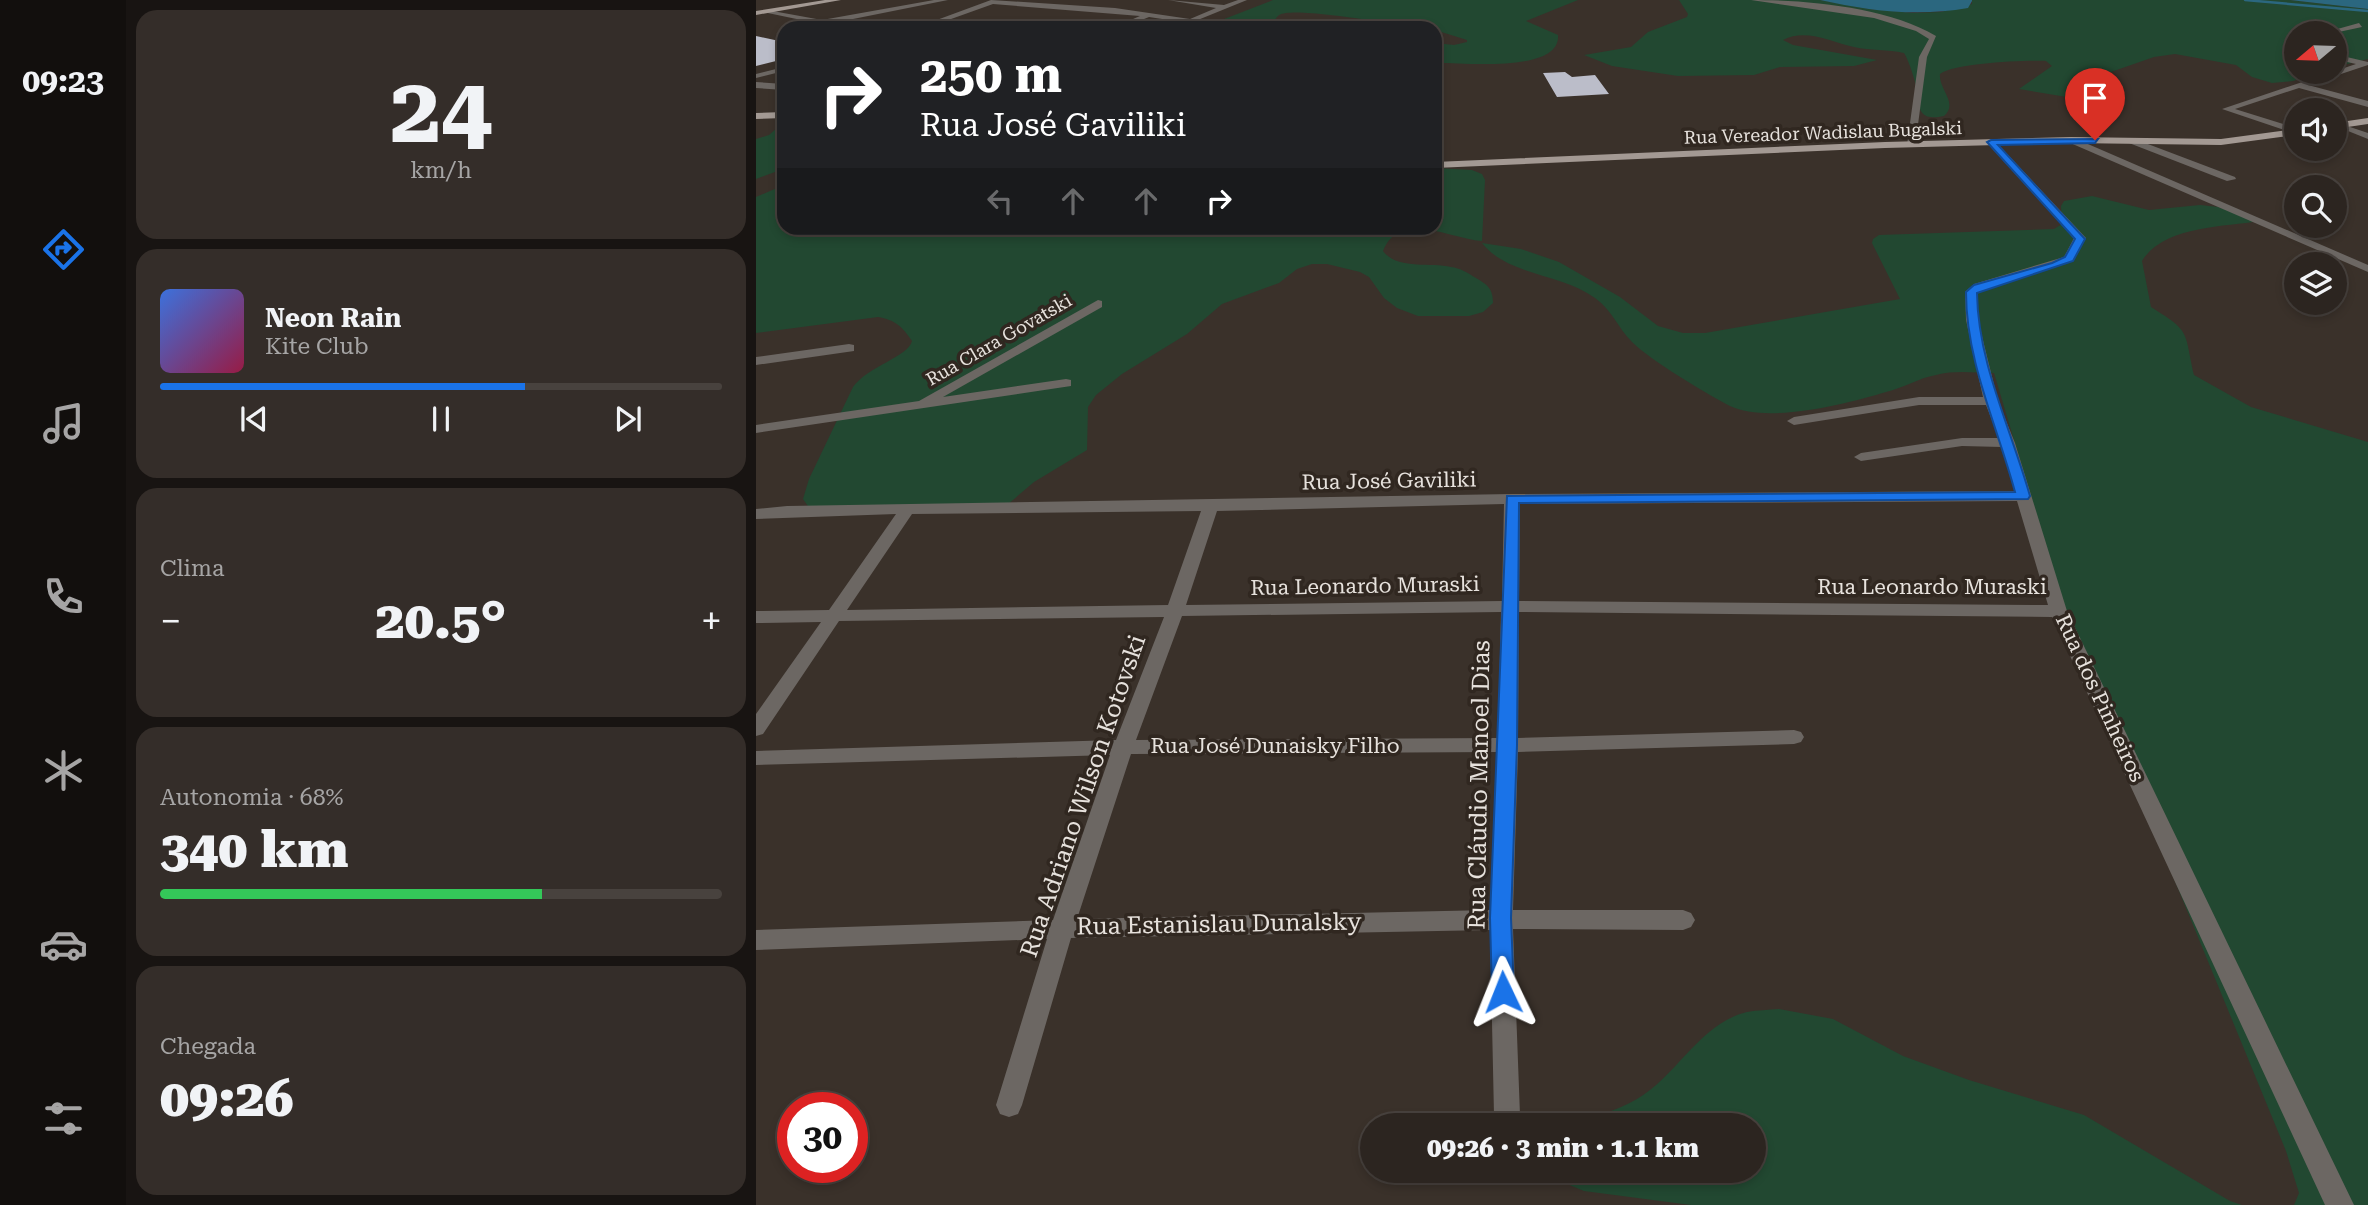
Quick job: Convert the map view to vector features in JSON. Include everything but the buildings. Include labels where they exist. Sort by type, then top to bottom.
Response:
[{"type":"main road","points":[[756,10],[798,0]]},
{"type":"main road","points":[[756,10],[814,0]]},
{"type":"main road","points":[[756,10],[767,12],[834,1]]},
{"type":"main road","points":[[756,116],[777,115]]},
{"type":"main road","points":[[2347,124],[2368,121]]},
{"type":"main road","name":"Rua Vereador Wadislau Bugalski","points":[[1442,165],[1991,142],[2221,142],[2284,134]]},
{"type":"street","points":[[831,21],[946,0]]},
{"type":"street","points":[[1171,0],[1225,7]]},
{"type":"street","points":[[938,21],[995,1],[1192,20],[1244,0]]},
{"type":"street","points":[[1754,0],[1905,24],[1933,38],[1923,57],[1912,145]]},
{"type":"street","points":[[1085,8],[1125,2]]},
{"type":"street","points":[[767,12],[810,21]]},
{"type":"street","points":[[1134,21],[1149,15]]},
{"type":"street","points":[[2347,27],[2359,24]]},
{"type":"street","points":[[2347,59],[2366,64]]},
{"type":"street","points":[[2284,128],[2226,109],[2366,64]]},
{"type":"street","points":[[756,76],[777,71]]},
{"type":"street","points":[[756,85],[777,86]]},
{"type":"street","points":[[2301,86],[2368,104]]},
{"type":"street","points":[[2347,128],[2368,136]]},
{"type":"street","points":[[2071,140],[2368,269]]},
{"type":"street","points":[[2132,141],[2231,179]]},
{"type":"street","name":"Rua dos Pinheiros","points":[[1991,142],[2080,239],[2069,259],[1978,287],[1972,292],[1972,320],[1991,401],[2008,443],[2059,611],[2340,1205]]},
{"type":"street","name":"Rua Clara Govatski","points":[[917,407],[1098,304]]},
{"type":"street","points":[[756,361],[849,348]]},
{"type":"street","points":[[756,429],[1066,383]]},
{"type":"street","points":[[1794,421],[1919,401],[1991,401]]},
{"type":"street","points":[[1861,457],[1962,442],[2008,443]]},
{"type":"street","name":"Rua José Gaviliki","points":[[756,514],[787,511],[1512,499],[2023,496]]},
{"type":"street","name":"Rua Cláudio Manoel Dias","points":[[1507,1113],[1501,918],[1508,745],[1512,499]]},
{"type":"street","name":"Rua Adriano Wilson Kotovski","points":[[1009,1105],[1062,928],[1123,747],[1212,506]]},
{"type":"street","points":[[756,730],[908,509]]},
{"type":"street","name":"Rua Leonardo Muraski","points":[[756,617],[1509,606],[2059,611]]},
{"type":"street","name":"Rua José Dunaisky Filho","points":[[756,758],[1123,747],[1508,745],[1794,737]]},
{"type":"street","name":"Rua Estanislau Dunalsky","points":[[756,940],[1062,928],[1501,918],[1683,920]]},
{"type":"green space","points":[[1273,0],[1578,0],[1526,21],[1558,35],[1555,47],[1544,56],[1507,63],[1442,63],[1442,44],[1454,45],[1467,40],[1442,32],[1442,21],[1371,21],[1290,13],[1279,15],[1274,21],[1219,21]]},
{"type":"green space","points":[[1679,0],[1820,0],[1869,9],[1913,13],[1941,12],[1972,4],[1972,0],[2290,0],[2368,9],[2368,59],[2347,64],[2347,21],[2284,21],[2284,82],[2272,83],[2252,77],[2236,65],[2175,54],[2154,57],[2108,73],[2103,81],[2103,97],[2091,101],[2019,89],[2052,66],[2046,61],[1975,65],[1940,74],[1949,101],[1948,111],[1944,116],[1930,117],[1920,108],[1915,82],[1904,53],[1860,48],[1819,37],[1801,35],[1783,40],[1793,45],[1877,60],[1854,66],[1780,67],[1754,75],[1678,76],[1612,66],[1584,55],[1631,47],[1648,32],[1687,17],[1688,14]]},
{"type":"green space","points":[[777,128],[777,171],[756,179],[756,139],[769,135]]},
{"type":"green space","points":[[1442,168],[1472,170],[1482,174],[1485,180],[1482,241],[1442,233]]},
{"type":"green space","points":[[777,188],[777,235],[1395,235],[1383,251],[1389,257],[1405,263],[1443,266],[1464,271],[1489,288],[1493,303],[1483,312],[1469,316],[1418,316],[1397,308],[1384,298],[1369,277],[1360,272],[1327,264],[1312,264],[1297,269],[1279,283],[1222,304],[1187,334],[1122,374],[1096,395],[1088,407],[1087,450],[1034,482],[1007,505],[810,509],[803,499],[809,479],[853,387],[868,373],[903,352],[912,341],[898,324],[878,317],[756,333],[756,197]]},
{"type":"green space","points":[[2092,196],[2149,210],[2200,205],[2218,207],[2260,221],[2195,230],[2164,241],[2152,249],[2142,261],[2151,307],[2173,322],[2184,334],[2194,375],[2251,407],[2368,442],[2368,1205],[2294,1205],[2299,1193],[2286,1151],[2068,621],[1994,373],[1943,373],[1869,397],[1807,410],[1786,413],[1746,411],[1720,401],[1652,358],[1632,342],[1595,298],[1567,284],[1506,262],[1482,243],[1521,249],[1559,262],[1620,297],[1658,326],[1683,333],[1705,333],[1900,299],[1872,243],[1879,235],[2054,229],[2062,224],[2061,206],[2064,201]]},
{"type":"green space","points":[[1779,1009],[1833,1019],[1903,1056],[1969,1080],[2084,1115],[2230,1201],[2242,1205],[1691,1205],[1584,1191],[1565,1183],[1766,1183],[1766,1113],[1605,1113],[1637,1099],[1664,1077],[1702,1038],[1730,1018],[1747,1012]]},
{"type":"water","points":[[1820,0],[1972,1],[1968,8],[1912,12],[1875,10]]},
{"type":"water","points":[[2290,0],[2368,0],[2368,9]]},
{"type":"waterway","points":[[2245,0],[2368,11]]},
{"type":"route","points":[[1503,992],[1501,918],[1508,745],[1512,499],[2023,496],[2008,443],[1991,401],[1972,320],[1972,292],[1978,287],[2069,259],[2080,239],[1991,142],[2095,140]]}]
